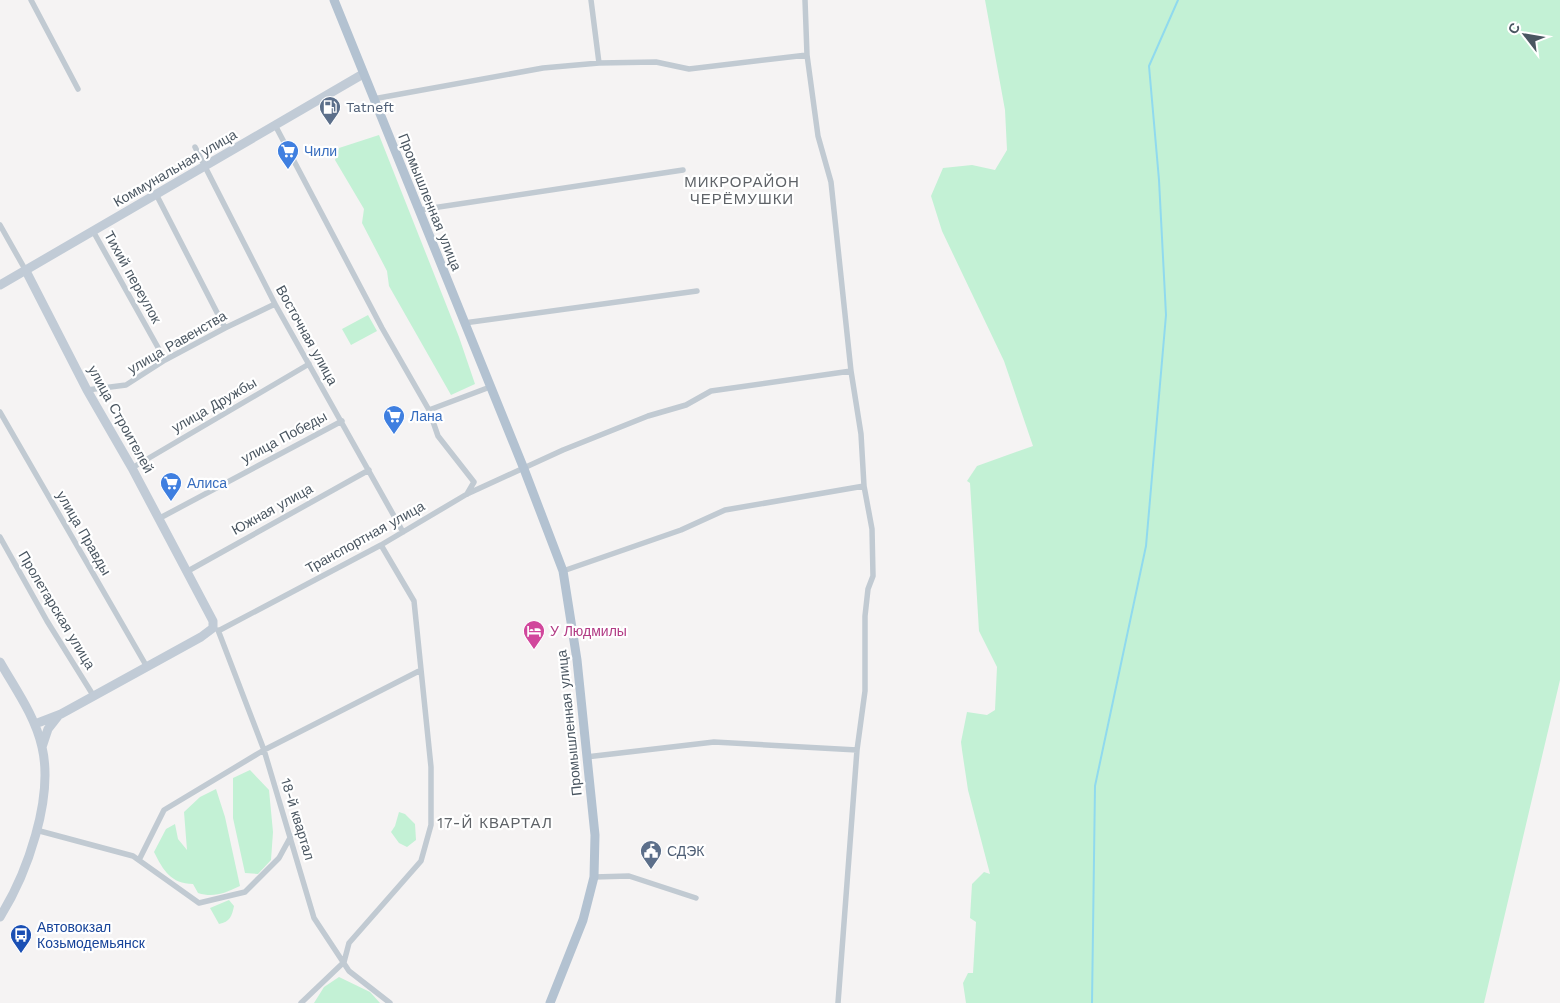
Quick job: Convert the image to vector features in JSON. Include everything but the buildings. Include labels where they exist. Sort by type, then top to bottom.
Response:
[{"type":"main road","name":"Промышленная улица","points":[[334,0],[524,469],[562,571],[577,660],[595,836],[594,877],[583,920],[550,1003]]},
{"type":"street","points":[[31,0],[78,90]]},
{"type":"street","points":[[592,0],[598,63]]},
{"type":"street","points":[[805,0],[807,55],[818,136],[831,182],[851,371],[862,434],[864,486],[872,529],[873,576],[868,589],[865,616],[865,691],[857,750],[838,1003]]},
{"type":"street","points":[[373,99],[543,68],[598,63],[656,62],[689,69],[807,55]]},
{"type":"street","name":"Коммунальная улица","points":[[0,286],[363,74]]},
{"type":"street","points":[[275,125],[382,328],[429,410],[438,436],[474,482],[467,494]]},
{"type":"street","name":"Восточная улица","points":[[195,147],[275,304],[403,532]]},
{"type":"street","points":[[419,210],[683,170]]},
{"type":"street","points":[[156,194],[225,328]]},
{"type":"street","name":"улица Строителей","points":[[0,225],[26,271],[87,390],[160,518],[210,612],[216,629]]},
{"type":"street","name":"Тихий переулок","points":[[93,231],[165,360]]},
{"type":"street","points":[[464,323],[697,291]]},
{"type":"street","name":"улица Равенства","points":[[87,390],[126,385],[165,360],[275,304]]},
{"type":"street","name":"улица Дружбы","points":[[132,468],[309,364]]},
{"type":"street","name":"Транспортная улица","points":[[61,714],[216,629],[381,545],[467,494],[563,450],[648,416],[686,405],[711,391],[851,371]]},
{"type":"street","points":[[429,410],[490,387]]},
{"type":"street","name":"улица Правды","points":[[0,412],[147,666]]},
{"type":"street","name":"улица Победы","points":[[160,518],[342,421]]},
{"type":"street","name":"Южная улица","points":[[188,571],[369,470]]},
{"type":"street","points":[[562,571],[681,530],[725,510],[864,486]]},
{"type":"street","name":"Пролетарская улица","points":[[0,538],[47,621],[94,695]]},
{"type":"street","points":[[301,1003],[344,962],[349,943],[421,861],[431,824],[431,767],[414,600],[381,545]]},
{"type":"street","name":"18-й квартал","points":[[216,629],[264,750],[314,918],[349,971],[390,1003]]},
{"type":"street","points":[[0,662],[35,724],[42,747],[45,786],[36,830],[19,883],[0,917]]},
{"type":"street","points":[[139,860],[164,810],[264,750],[421,670]]},
{"type":"street","points":[[35,724],[61,714]]},
{"type":"street","points":[[42,747],[48,729],[61,714]]},
{"type":"street","points":[[586,758],[714,742],[857,750]]},
{"type":"street","points":[[36,830],[133,856],[199,903],[245,892],[279,858],[291,836]]},
{"type":"street","points":[[594,877],[629,876],[696,898]]},
{"type":"green space","points":[[985,0],[1560,0],[1560,680],[1484,1003],[966,1003],[963,983],[968,973],[973,973],[976,922],[970,918],[972,884],[984,872],[990,874],[968,790],[961,742],[967,712],[987,715],[995,710],[997,667],[979,631],[970,483],[967,481],[977,466],[1033,446],[1004,361],[942,231],[931,196],[943,168],[972,165],[995,170],[1007,150],[1005,110]]},
{"type":"green space","points":[[379,135],[459,337],[475,384],[451,395],[389,286],[387,271],[362,223],[364,209],[335,160],[339,148]]},
{"type":"green space","points":[[368,315],[377,331],[351,345],[342,329]]},
{"type":"green space","points":[[250,770],[269,790],[273,832],[271,860],[258,874],[245,873],[233,818],[233,778]]},
{"type":"green space","points":[[216,789],[225,817],[240,886],[224,893],[209,895],[198,893],[193,884],[173,879],[164,870],[154,852],[166,829],[175,824],[178,839],[187,850],[184,812],[200,797]]},
{"type":"green space","points":[[399,812],[405,814],[415,824],[416,840],[407,847],[399,843],[391,832]]},
{"type":"green space","points":[[229,900],[234,906],[231,916],[226,922],[219,924],[210,908]]},
{"type":"green space","points":[[339,977],[370,992],[380,1003],[314,1003],[324,987]]},
{"type":"waterway","points":[[1092,1003],[1095,786],[1146,546],[1166,315],[1159,180],[1149,66],[1178,0]]},
{"type":"place","name":"Tatneft","points":[[330,126]]},
{"type":"place","name":"Чили","points":[[288,170]]},
{"type":"place","name":"Лана","points":[[394,435]]},
{"type":"place","name":"Алиса","points":[[171,502]]},
{"type":"place","name":"У Людмилы","points":[[534,650]]},
{"type":"place","name":"СДЭК","points":[[651,870]]},
{"type":"place","name":"Автовокзал Козьмодемьянск","points":[[21,954]]},
{"type":"district","name":"МИКРОРАЙОН ЧЕРЁМУШКИ","points":[[742,190]]},
{"type":"district","name":"17-Й КВАРТАЛ","points":[[495,823]]}]
